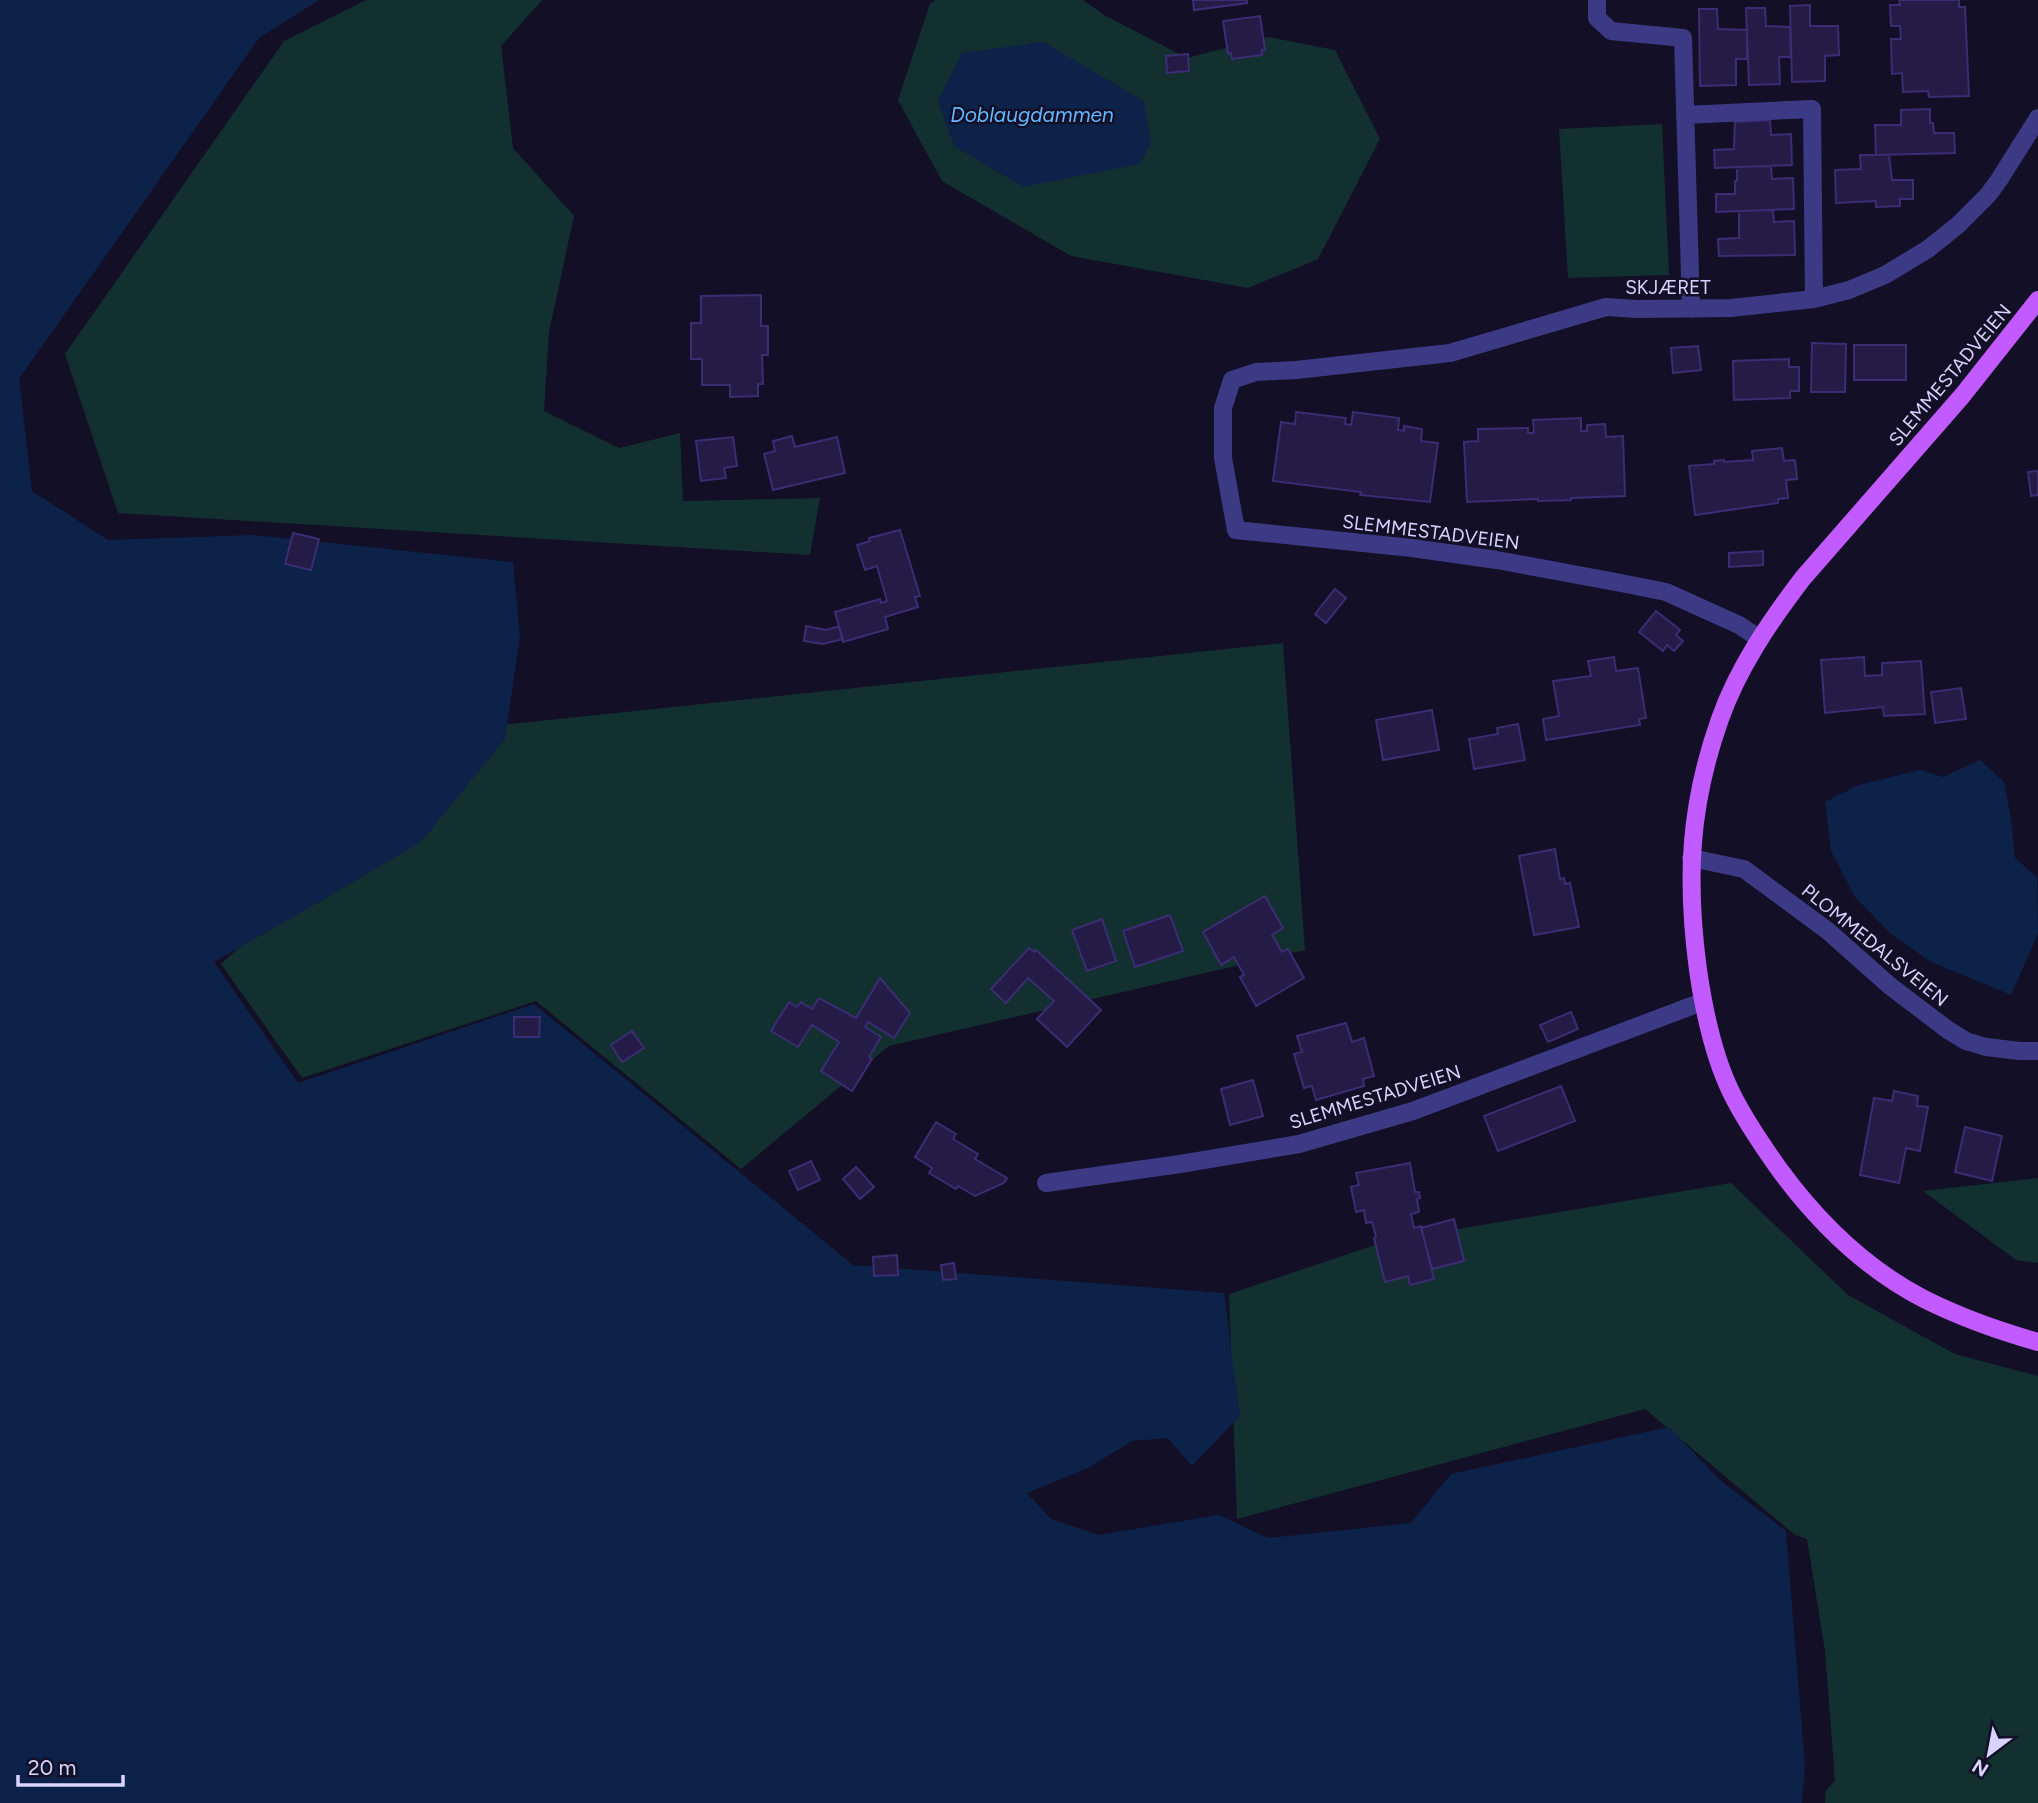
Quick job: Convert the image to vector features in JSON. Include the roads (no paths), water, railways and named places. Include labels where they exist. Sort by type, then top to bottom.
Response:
[{"type":"main road","name":"SLEMMESTADVEIEN","points":[[2038,300],[1962,396],[1803,578],[1760,639],[1739,675],[1720,719],[1695,815],[1691,858],[1692,924],[1702,1002],[1714,1047],[1731,1092],[1763,1145],[1800,1197],[1837,1235],[1881,1271],[1923,1298],[1975,1322],[2038,1342]]},
{"type":"street","points":[[1597,0],[1597,18],[1612,31],[1683,38],[1691,309]]},
{"type":"street","points":[[1685,115],[1812,109],[1814,299]]},
{"type":"street","name":"SKJÆRET","points":[[1232,380],[1256,372],[1450,353],[1606,307],[1731,308],[1814,299],[1849,290],[1885,275],[1928,249],[1958,225],[2000,180],[2038,118]]},
{"type":"street","name":"SLEMMESTADVEIEN","points":[[1232,380],[1223,408],[1223,458],[1236,530],[1461,555],[1666,592],[1739,625],[1760,639]]},
{"type":"street","name":"PLOMMEDALSVEIEN","points":[[1691,858],[1744,869],[1828,931],[1890,986],[1966,1041],[1986,1047],[2038,1051]]},
{"type":"street","name":"SLEMMESTADVEIEN","points":[[1046,1183],[1299,1144],[1413,1111],[1702,1002]]},
{"type":"water","points":[[0,0],[319,0],[259,38],[19,379],[32,491],[108,540],[253,535],[513,562],[520,636],[505,739],[421,842],[214,962],[298,1083],[534,1004],[853,1265],[1224,1293],[1240,1416],[1192,1466],[1168,1438],[1132,1441],[1088,1468],[1027,1493],[1051,1519],[1099,1535],[1219,1515],[1268,1538],[1411,1523],[1451,1474],[1669,1427],[1720,1480],[1786,1531],[1805,1766],[1802,1803],[0,1803]]},
{"type":"water","name":"Doblaugdammen","points":[[1043,42],[1144,101],[1151,143],[1140,164],[1023,187],[954,146],[938,101],[962,53]]},
{"type":"water","points":[[1980,760],[2004,782],[2015,858],[2037,877],[2038,933],[2011,995],[1931,962],[1891,934],[1855,897],[1831,851],[1825,802],[1859,785],[1920,770],[1943,777]]}]
